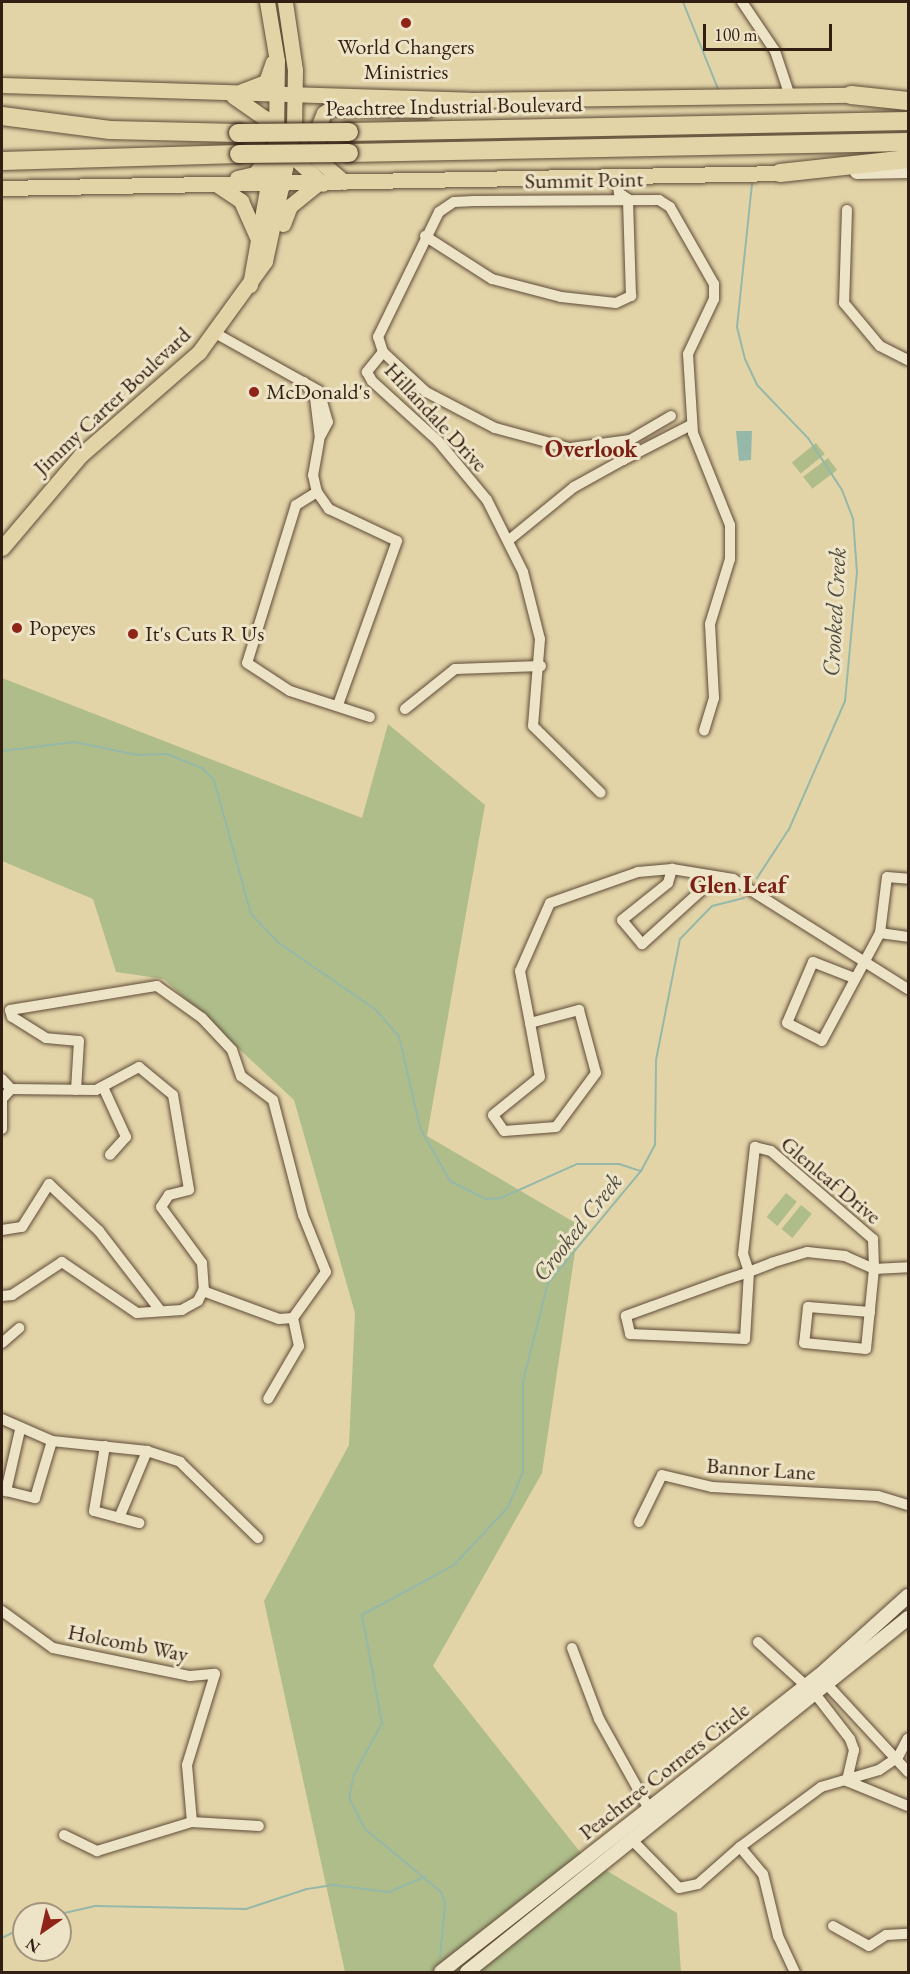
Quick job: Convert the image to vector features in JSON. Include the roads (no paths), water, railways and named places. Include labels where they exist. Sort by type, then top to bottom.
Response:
[{"type":"highway","points":[[851,95],[909,101]]},
{"type":"highway","name":"Peachtree Industrial Boulevard","points":[[2,116],[121,131],[238,133],[909,121]]},
{"type":"highway","name":"Peachtree Industrial Boulevard","points":[[2,162],[239,154],[909,142]]},
{"type":"highway","points":[[780,173],[909,159]]},
{"type":"main road","name":"Jimmy Carter Boulevard","points":[[266,2],[291,89]]},
{"type":"main road","points":[[227,94],[253,89],[273,71],[266,2]]},
{"type":"main road","name":"Jimmy Carter Boulevard","points":[[2,548],[81,455],[215,333],[267,257],[279,188],[282,138],[291,89],[285,2]]},
{"type":"main road","name":"Peachtree Industrial Boulevard","points":[[2,85],[227,94],[291,89],[328,97],[438,100],[851,95]]},
{"type":"main road","points":[[291,89],[328,97]]},
{"type":"main road","points":[[227,94],[265,118],[320,184]]},
{"type":"main road","points":[[104,186],[114,179],[247,178],[262,168],[304,110],[328,97]]},
{"type":"main road","points":[[344,182],[318,159],[318,130],[324,113],[332,108],[426,110],[438,100]]},
{"type":"main road","points":[[279,188],[277,167],[282,138]]},
{"type":"main road","points":[[2,188],[216,185],[279,188],[344,182],[780,173]]},
{"type":"main road","points":[[250,285],[272,262],[290,206],[320,184]]},
{"type":"main road","points":[[216,185],[241,201],[257,239]]},
{"type":"main road","name":"Jimmy Carter Boulevard","points":[[250,285],[257,239],[279,188]]},
{"type":"street","points":[[742,2],[775,51],[790,96]]},
{"type":"street","name":"Peachtree Industrial Boulevard","points":[[851,95],[909,93]]},
{"type":"street","points":[[780,173],[909,171]]},
{"type":"street","points":[[617,175],[619,193],[628,199]]},
{"type":"street","points":[[425,236],[492,279],[561,297],[616,303],[631,296],[628,199],[637,190],[637,175]]},
{"type":"street","name":"Summit Point","points":[[383,352],[378,337],[425,236],[439,212],[454,202],[647,197],[670,207],[714,284],[714,299],[688,354],[691,425],[730,525],[730,559],[710,624],[714,698],[704,730]]},
{"type":"street","points":[[847,210],[844,303],[880,346],[909,360]]},
{"type":"street","points":[[215,333],[320,391],[327,406],[328,422],[320,436],[313,476],[318,492],[329,509],[397,540],[338,705]]},
{"type":"street","points":[[383,352],[426,392],[460,413],[526,439],[568,448],[630,440],[671,416]]},
{"type":"street","name":"Hillandale Drive","points":[[383,352],[367,372],[372,381],[438,441],[487,500],[509,540],[535,607],[541,666],[533,726],[601,793]]},
{"type":"street","points":[[509,540],[574,487],[691,425]]},
{"type":"street","points":[[623,460],[630,440]]},
{"type":"street","points":[[318,492],[296,505],[247,663],[290,691],[370,717]]},
{"type":"street","points":[[405,709],[454,669],[541,666]]},
{"type":"street","points":[[672,869],[668,883],[622,920],[642,944],[716,877]]},
{"type":"street","points":[[530,1023],[579,1010],[596,1073],[556,1127],[504,1131],[493,1115],[540,1077],[520,971],[550,903],[638,872],[672,869],[734,879],[861,962],[909,988]]},
{"type":"street","points":[[854,978],[813,962],[787,1023],[822,1041],[854,978],[861,962],[880,933],[887,877],[909,879]]},
{"type":"street","points":[[880,933],[909,937]]},
{"type":"street","points":[[76,1090],[79,1041],[46,1038],[12,1017],[10,1010],[157,986],[202,1017],[232,1050],[241,1076],[273,1100],[303,1215],[326,1272],[293,1318],[299,1346],[268,1399]]},
{"type":"street","points":[[2,1079],[11,1089],[76,1090],[103,1087],[139,1068],[173,1095],[189,1190],[169,1195],[161,1207],[202,1263],[203,1291],[198,1301],[182,1310],[159,1309],[137,1313],[62,1262],[12,1295],[2,1296]]},
{"type":"street","points":[[103,1087],[126,1137],[110,1155]]},
{"type":"street","points":[[2,1129],[2,1099],[11,1089]]},
{"type":"street","name":"Glenleaf Drive","points":[[870,1312],[808,1307],[804,1343],[866,1349],[870,1312],[874,1269],[873,1239],[771,1151],[755,1147],[743,1254],[749,1272],[745,1339],[630,1334],[627,1316],[749,1272],[807,1252],[845,1256],[874,1269],[908,1266]]},
{"type":"street","points":[[2,1230],[22,1227],[49,1184],[99,1230],[159,1309]]},
{"type":"street","points":[[203,1291],[279,1319],[293,1318]]},
{"type":"street","points":[[2,1343],[20,1328]]},
{"type":"street","points":[[2,1419],[20,1430],[52,1441],[147,1450],[180,1462],[258,1538]]},
{"type":"street","points":[[20,1430],[6,1491],[35,1498],[52,1441]]},
{"type":"street","points":[[105,1446],[94,1511],[140,1523]]},
{"type":"street","points":[[119,1518],[147,1450]]},
{"type":"street","name":"Bannor Lane","points":[[639,1521],[662,1475],[712,1487],[878,1496],[909,1505]]},
{"type":"street","name":"Peachtree Corners Circle","points":[[824,1681],[909,1596]]},
{"type":"street","name":"Holcomb Way","points":[[2,1611],[53,1648],[190,1676],[214,1674],[187,1765],[192,1822]]},
{"type":"street","name":"Peachtree Corners Circle","points":[[441,1972],[649,1809],[909,1618]]},
{"type":"street","points":[[758,1642],[811,1691],[850,1738],[854,1750],[847,1781]]},
{"type":"street","points":[[572,1648],[599,1719],[649,1809]]},
{"type":"street","points":[[824,1681],[864,1729],[898,1756],[909,1772]]},
{"type":"street","name":"Peachtree Corners Circle","points":[[467,1972],[634,1842],[811,1691]]},
{"type":"street","points":[[850,1738],[864,1729]]},
{"type":"street","points":[[634,1842],[679,1888],[698,1884],[740,1846],[821,1787],[847,1781],[898,1756],[909,1738]]},
{"type":"street","points":[[847,1781],[909,1806]]},
{"type":"street","points":[[64,1835],[97,1851],[192,1822],[259,1826]]},
{"type":"street","points":[[740,1846],[763,1874],[778,1936],[795,1972]]},
{"type":"street","points":[[833,1926],[869,1946],[886,1935],[909,1934]]},
{"type":"waterway","name":"Crooked Creek","points":[[683,2],[718,89]]},
{"type":"waterway","name":"Crooked Creek","points":[[752,184],[737,327],[745,359],[757,385],[808,438],[842,490],[853,518],[857,572],[845,701],[789,829],[757,878]]},
{"type":"waterway","points":[[2,751],[74,742],[138,755],[167,754],[202,768],[214,780],[251,914],[279,943],[376,1010],[399,1036],[420,1128],[450,1181],[485,1199],[501,1198],[577,1164],[619,1164],[641,1171]]},
{"type":"waterway","name":"Crooked Creek","points":[[440,1957],[445,1904],[441,1892],[365,1829],[349,1798],[354,1775],[382,1723],[362,1615],[454,1565],[508,1507],[523,1471],[523,1381],[548,1283],[641,1171],[655,1145],[656,1060],[680,939],[712,906],[744,898]]},
{"type":"waterway","points":[[72,1911],[96,1906],[246,1909],[307,1889],[333,1885],[389,1892],[425,1877]]},
{"type":"waterway","points":[[2,1938],[12,1933]]},
{"type":"place","name":"World Changers Ministries","points":[[406,23]]},
{"type":"place","name":"McDonald's","points":[[254,392]]},
{"type":"place","name":"Popeyes","points":[[17,628]]},
{"type":"place","name":"It's Cuts R Us","points":[[133,634]]},
{"type":"district","name":"Overlook","points":[[591,449]]},
{"type":"district","name":"Glen Leaf","points":[[738,885]]}]
